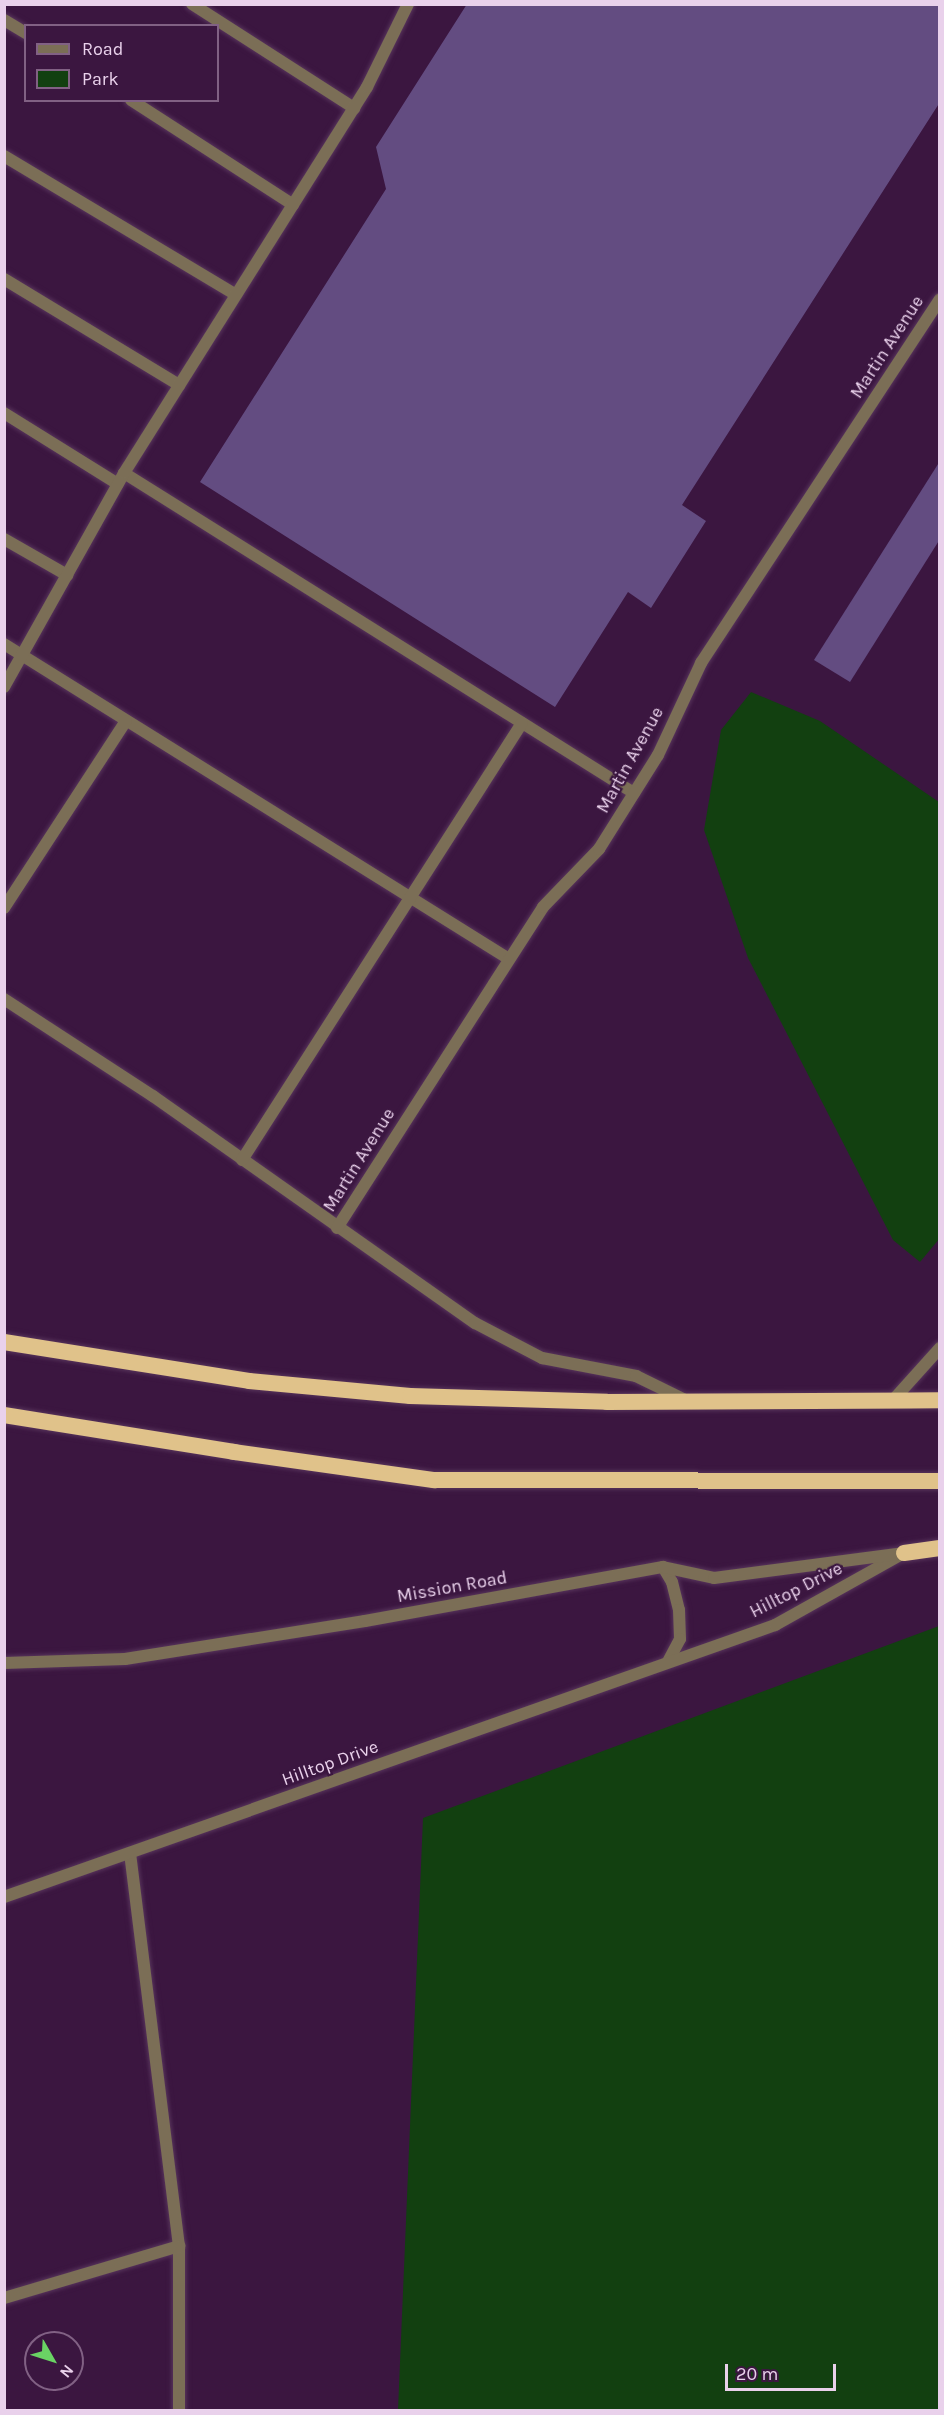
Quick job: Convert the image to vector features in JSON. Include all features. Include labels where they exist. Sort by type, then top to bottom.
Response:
[{"type":"highway","points":[[4,1342],[249,1381],[410,1396],[607,1402],[939,1400]]},
{"type":"highway","points":[[4,1415],[234,1452],[434,1480],[939,1481]]},
{"type":"highway","points":[[904,1553],[939,1548]]},
{"type":"street","points":[[192,4],[354,108]]},
{"type":"street","points":[[4,687],[121,478],[354,108],[408,4]]},
{"type":"street","points":[[4,20],[24,32]]},
{"type":"street","points":[[134,102],[293,205]]},
{"type":"street","points":[[4,156],[236,295]]},
{"type":"street","points":[[4,279],[179,385]]},
{"type":"street","name":"Martin Avenue","points":[[337,1227],[543,907],[599,849],[658,755],[701,663],[939,299]]},
{"type":"street","points":[[4,413],[121,478],[634,793]]},
{"type":"street","points":[[4,539],[67,575]]},
{"type":"street","points":[[4,644],[21,657],[509,959]]},
{"type":"street","points":[[4,908],[126,721]]},
{"type":"street","points":[[242,1160],[522,723]]},
{"type":"street","points":[[4,999],[153,1096],[475,1323],[542,1358],[636,1376],[686,1401]]},
{"type":"street","points":[[894,1399],[939,1348]]},
{"type":"street","name":"Mission Road","points":[[4,1663],[125,1659],[365,1621],[663,1567],[714,1578],[904,1553]]},
{"type":"street","name":"Hilltop Drive","points":[[4,1897],[775,1624],[904,1553]]},
{"type":"street","points":[[663,1567],[672,1582],[679,1610],[680,1639],[668,1662]]},
{"type":"street","points":[[130,1853],[179,2246],[179,2410]]},
{"type":"street","points":[[4,2298],[179,2246]]},
{"type":"green space","points":[[751,692],[820,721],[939,802],[940,1238],[920,1262],[893,1240],[748,958],[704,830],[721,730]]},
{"type":"green space","points":[[939,1626],[939,2410],[398,2410],[423,1818]]},
{"type":"building","points":[[467,4],[940,4],[940,102],[682,505],[706,521],[651,608],[628,592],[555,707],[200,482],[386,189],[376,147]]},
{"type":"building","points":[[940,461],[940,539],[850,682],[814,660]]}]
